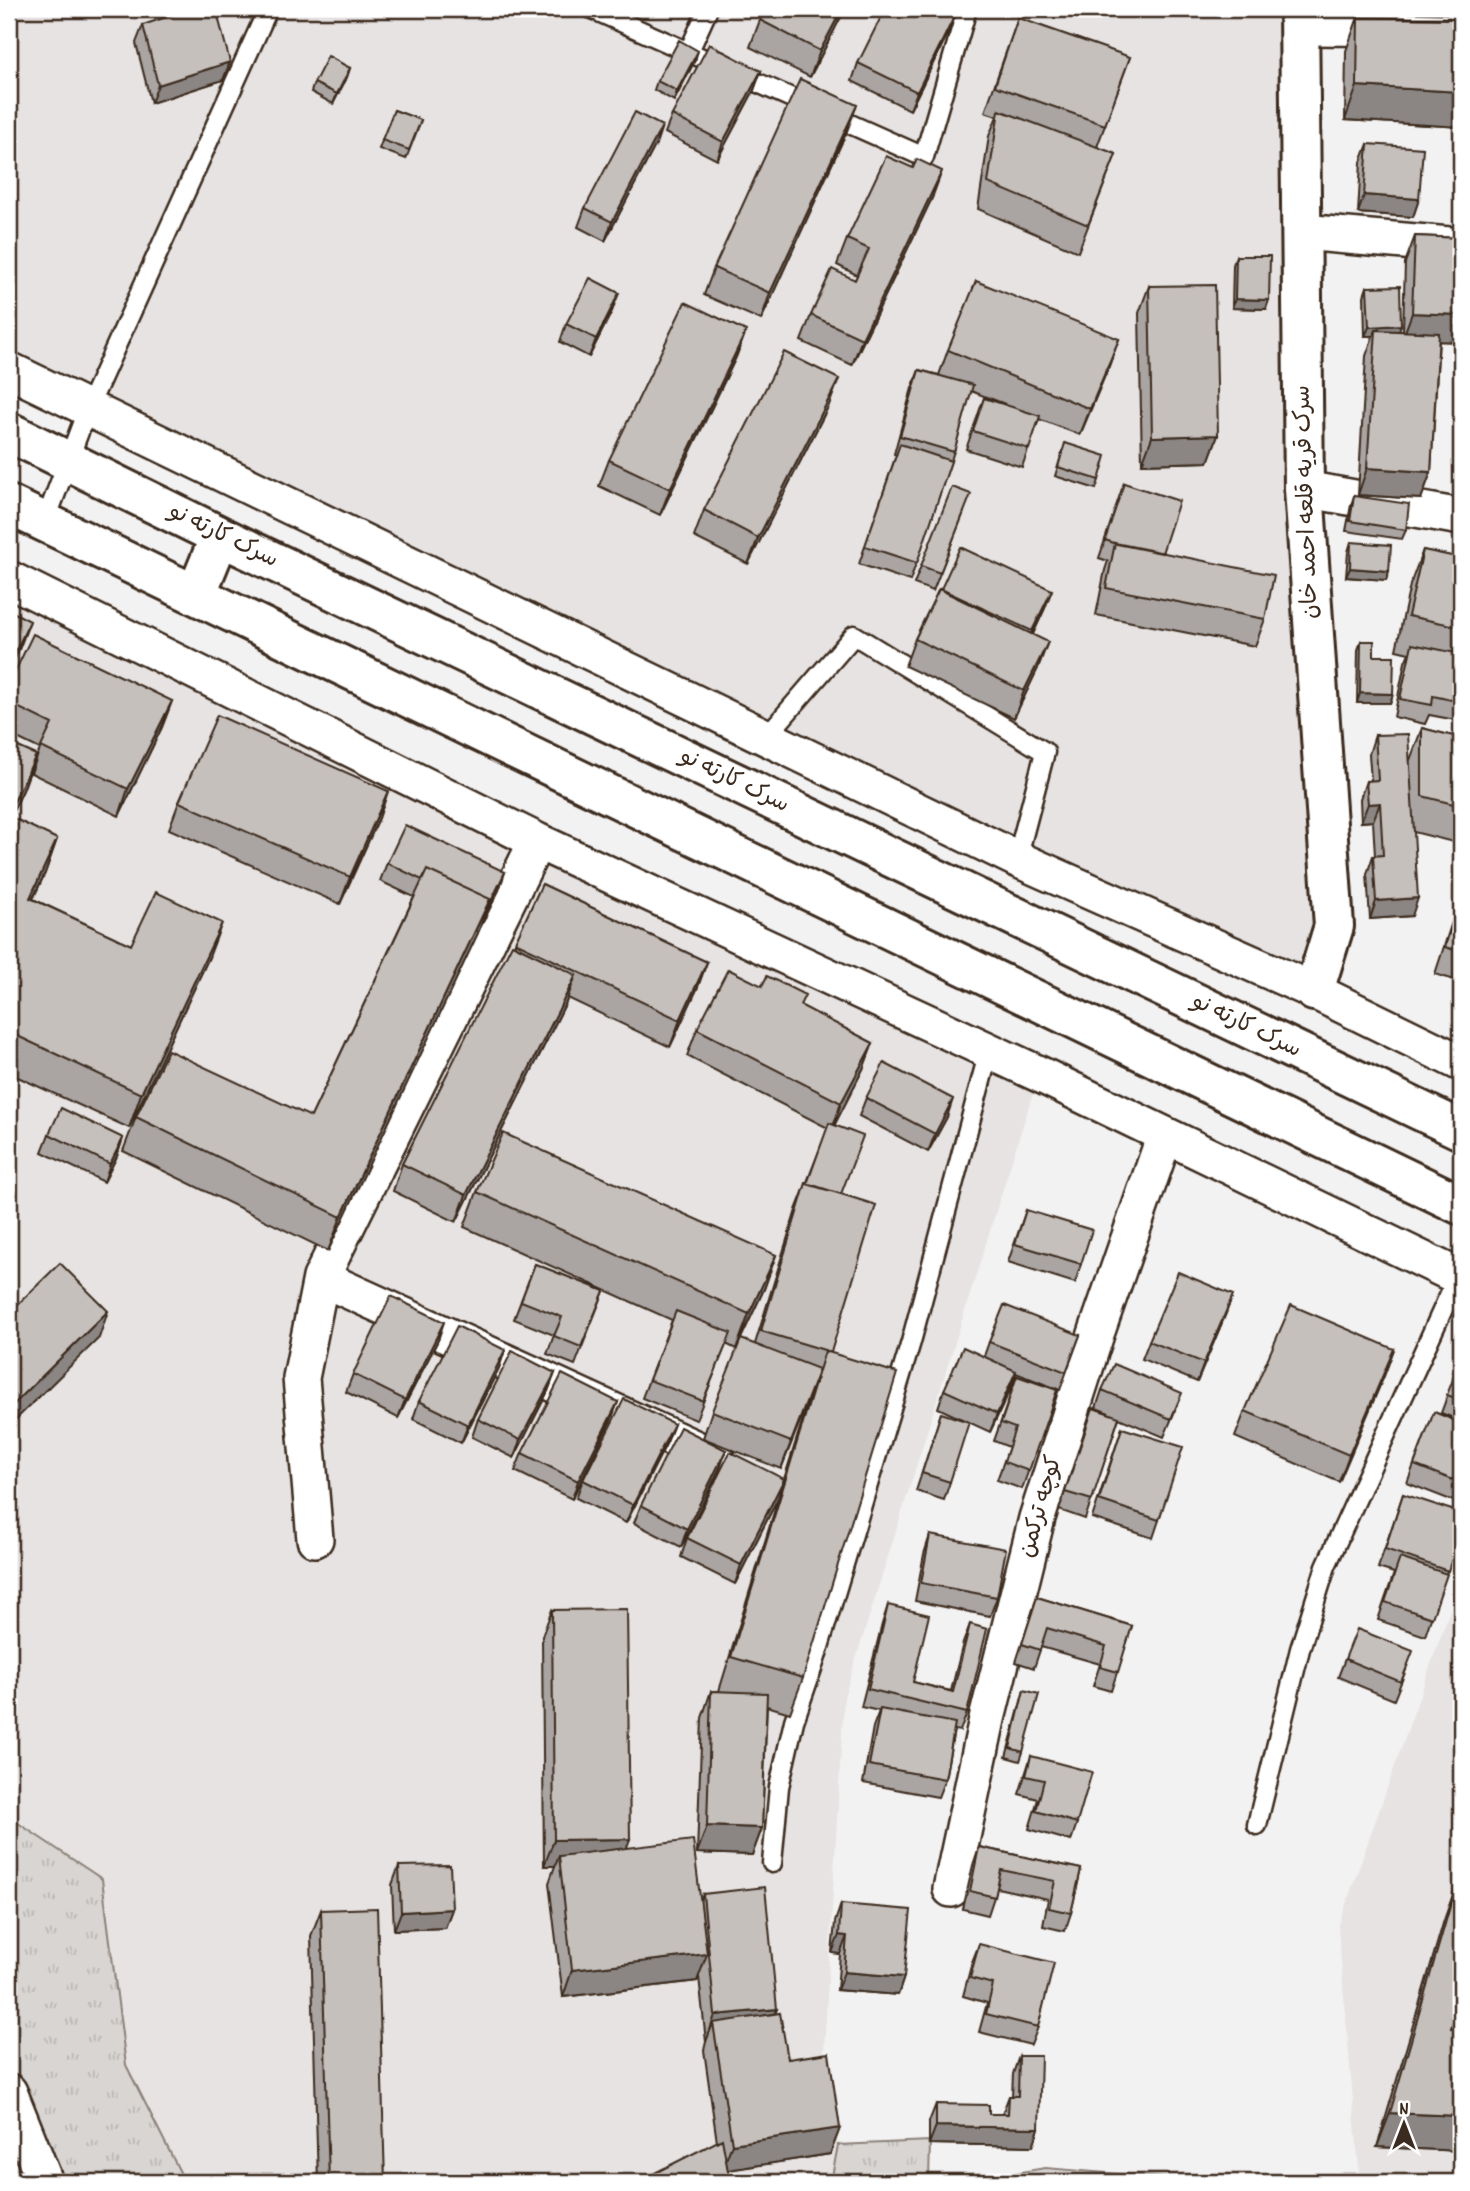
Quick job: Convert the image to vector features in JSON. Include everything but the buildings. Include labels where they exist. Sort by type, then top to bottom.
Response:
[{"type":"main road","name":"سرک قریه قلعه احمد خان","points":[[1299,18],[1304,489],[1334,926],[1326,960],[1314,991]]},
{"type":"main road","name":"سرک کارته نو","points":[[9,432],[220,536],[1461,1130]]},
{"type":"main road","points":[[9,505],[1461,1205]]},
{"type":"main road","points":[[197,595],[220,536]]},
{"type":"street","points":[[1299,18],[1461,28]]},
{"type":"street","points":[[1302,232],[1461,246]]},
{"type":"street","points":[[9,370],[1017,859],[1314,991],[1461,1063]]},
{"type":"street","points":[[1304,489],[1461,517]]},
{"type":"street","points":[[9,579],[537,841],[989,1051],[1460,1277]]},
{"type":"street","points":[[316,1539],[301,1378],[321,1278],[537,841]]},
{"type":"street","name":"کوچه ترکمن","points":[[951,1889],[987,1719],[1037,1518],[1097,1331],[1165,1135]]},
{"type":"street","points":[[321,1278],[750,1474]]},
{"type":"street","points":[[9,2092],[45,2182]]},
{"type":"lane","points":[[45,522],[88,408],[268,9]]},
{"type":"lane","points":[[592,9],[924,157],[967,9]]},
{"type":"lane","points":[[689,51],[708,9]]},
{"type":"lane","points":[[766,737],[854,635],[1045,752],[1017,859]]},
{"type":"lane","points":[[772,1863],[779,1787],[794,1721],[816,1657],[911,1342],[989,1051]]},
{"type":"lane","points":[[1257,1825],[1300,1649],[1326,1566],[1460,1277]]},
{"type":"shaded area","points":[[9,9],[1299,9],[1321,765],[1314,991],[9,370]]},
{"type":"shaded area","points":[[9,579],[1039,1074],[844,1697],[824,2051],[838,2145],[831,2182],[185,2182],[126,2065],[102,1879],[9,1817]]},
{"type":"shaded area","points":[[1461,1579],[1461,2182],[1360,2182],[1338,1927]]},
{"type":"green space","points":[[9,1817],[102,1879],[126,2065],[185,2182],[9,2182]]},
{"type":"green space","points":[[930,2141],[929,2182],[831,2182],[838,2145]]},
{"type":"green space","points":[[1045,2168],[1217,2182],[963,2182]]}]
